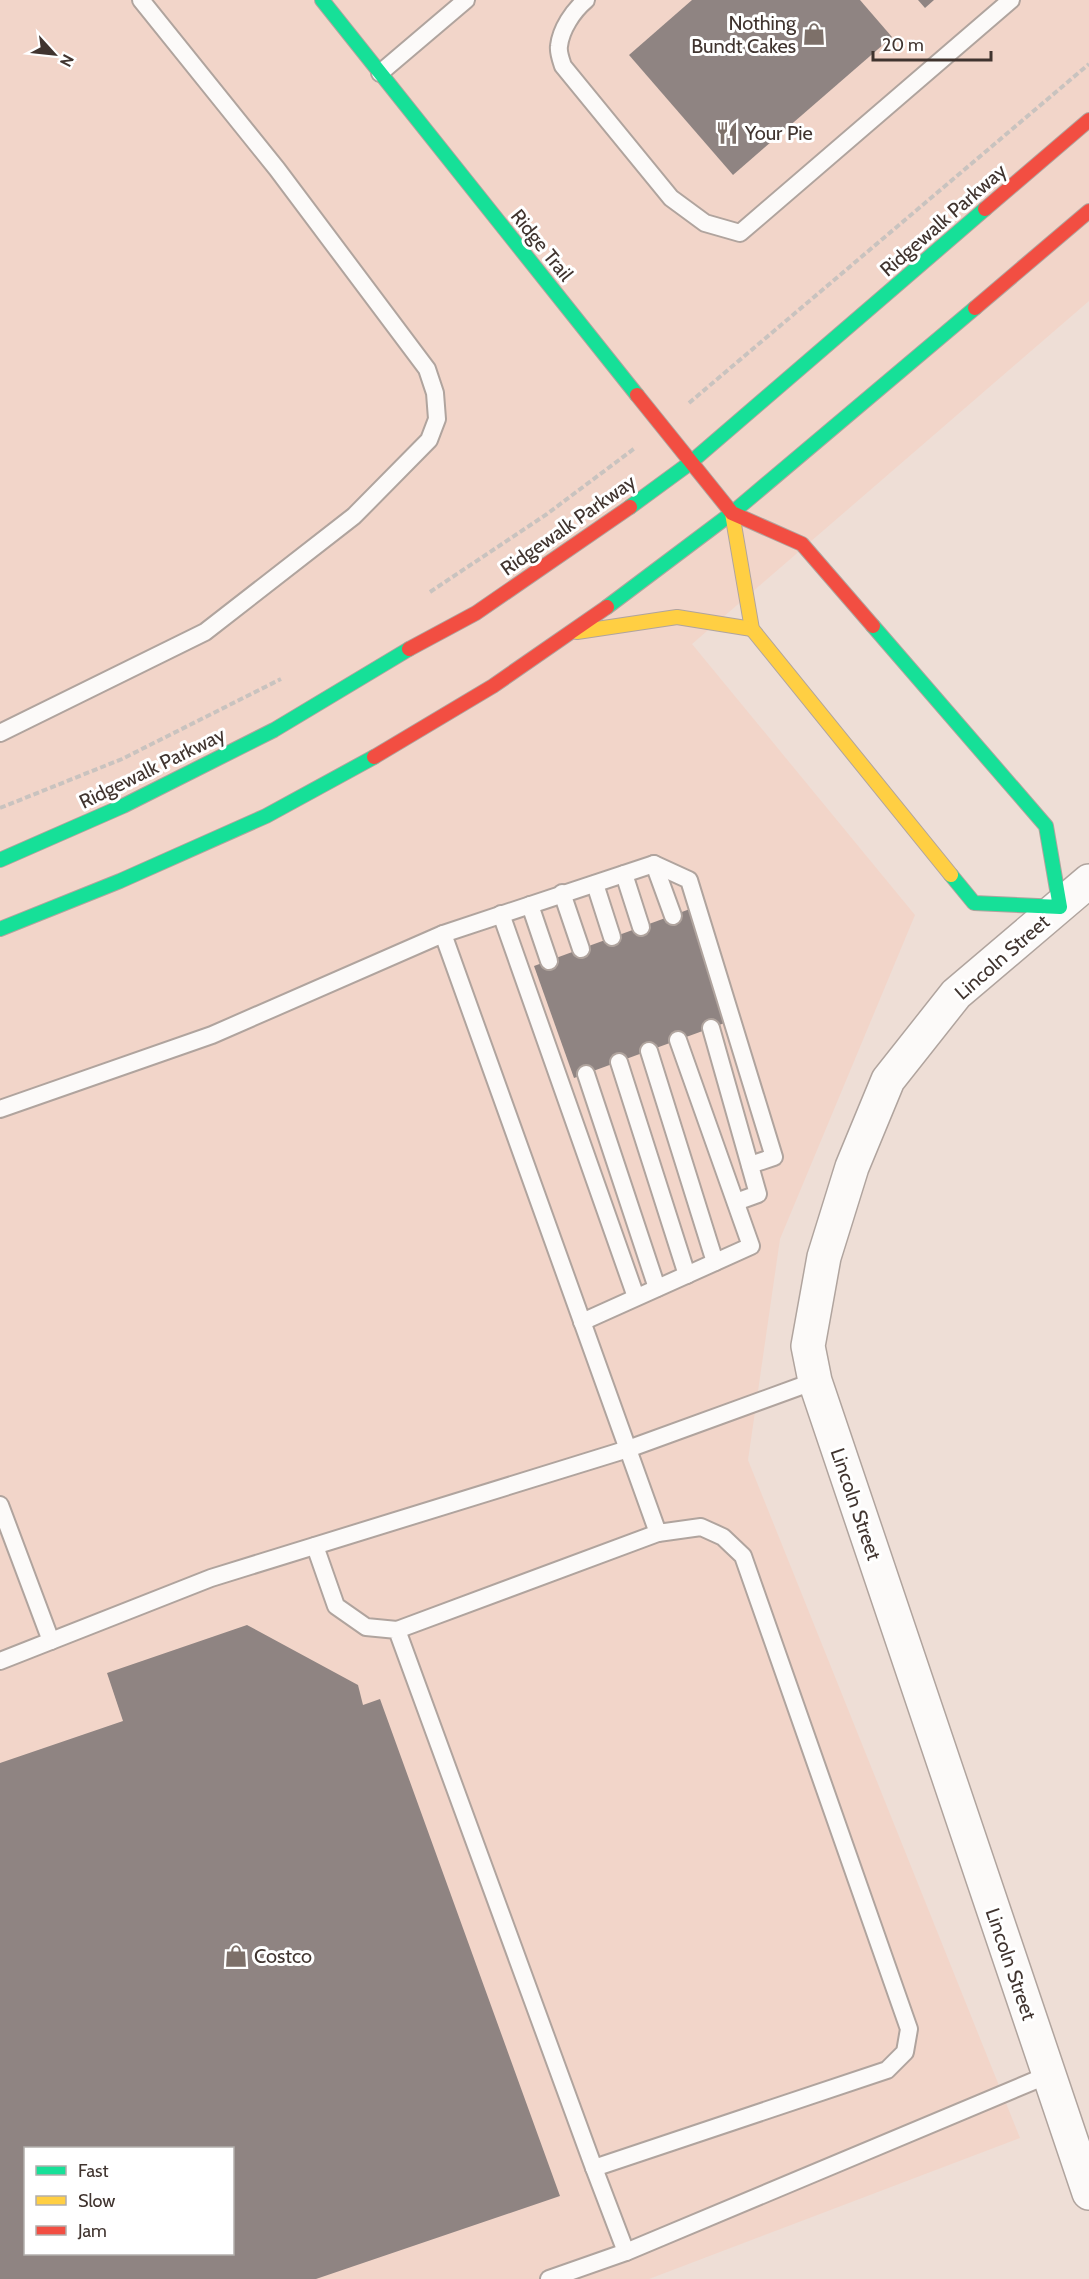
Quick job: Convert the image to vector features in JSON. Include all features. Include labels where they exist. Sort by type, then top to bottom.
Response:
[{"type":"main road","name":"Ridge Trail","points":[[322,0],[732,513]]},
{"type":"main road","name":"Ridgewalk Parkway","points":[[0,860],[123,806],[274,730],[382,664],[476,613],[690,463],[1089,120]]},
{"type":"main road","points":[[0,929],[120,881],[266,816],[453,711],[572,633],[732,513],[1089,211]]},
{"type":"main road","points":[[732,513],[802,544],[1046,826],[1060,907],[974,903],[752,629],[732,513]]},
{"type":"main road","points":[[572,633],[677,617],[752,629]]},
{"type":"street","name":"Lincoln Street","points":[[1089,881],[956,994],[888,1080],[852,1167],[824,1257],[808,1346],[815,1381],[1089,2193]]},
{"type":"lane","points":[[0,733],[205,632],[354,516],[429,440],[437,420],[435,393],[427,369],[277,169],[141,0]]},
{"type":"lane","points":[[380,73],[466,0]]},
{"type":"lane","points":[[586,0],[565,26],[558,48],[563,66],[671,198],[705,223],[740,233],[1011,0]]},
{"type":"lane","points":[[654,864],[673,916]]},
{"type":"lane","points":[[0,1109],[212,1035],[443,934],[654,864],[689,880],[774,1157],[750,1165]]},
{"type":"lane","points":[[624,874],[641,927]]},
{"type":"lane","points":[[594,884],[612,938]]},
{"type":"lane","points":[[562,893],[581,949]]},
{"type":"lane","points":[[530,905],[549,961]]},
{"type":"lane","points":[[501,914],[636,1298]]},
{"type":"lane","points":[[443,934],[658,1533]]},
{"type":"lane","points":[[711,1028],[758,1194],[736,1202]]},
{"type":"lane","points":[[582,1322],[752,1246],[678,1040]]},
{"type":"lane","points":[[649,1051],[715,1262]]},
{"type":"lane","points":[[620,1062],[687,1275]]},
{"type":"lane","points":[[586,1074],[657,1288]]},
{"type":"lane","points":[[0,1661],[211,1578],[628,1449],[815,1381]]},
{"type":"lane","points":[[0,1505],[51,1641]]},
{"type":"lane","points":[[315,1546],[336,1606],[366,1627],[397,1630],[658,1533],[701,1527],[723,1537],[743,1556],[909,2029],[905,2052],[887,2070],[594,2168]]},
{"type":"lane","points":[[397,1630],[626,2252]]},
{"type":"lane","points":[[549,2279],[626,2252],[1048,2075]]},
{"type":"path","points":[[430,593],[547,514],[662,427],[1089,64]]},
{"type":"path","points":[[0,808],[122,759],[289,675]]},
{"type":"shaded area","points":[[0,0],[1089,0],[1089,301],[692,644],[915,915],[780,1239],[748,1460],[1020,2138],[649,2279],[0,2279]]},
{"type":"building","points":[[692,0],[860,0],[892,37],[733,175],[629,55]]},
{"type":"building","points":[[918,0],[934,0],[925,8]]},
{"type":"building","points":[[690,909],[730,1021],[574,1078],[534,966]]},
{"type":"building","name":"Costco","points":[[247,1625],[358,1685],[363,1705],[380,1699],[560,2196],[316,2279],[0,2279],[0,1763],[123,1721],[107,1673]]},
{"type":"traffic: fast","points":[[322,0],[637,395]]},
{"type":"traffic: fast","points":[[630,507],[690,463],[985,209]]},
{"type":"traffic: fast","points":[[607,607],[732,513],[975,308]]},
{"type":"traffic: fast","points":[[873,626],[1046,826],[1060,907],[974,903],[951,875]]},
{"type":"traffic: fast","points":[[0,860],[123,806],[274,730],[409,649]]},
{"type":"traffic: fast","points":[[0,929],[120,881],[266,816],[374,757]]},
{"type":"traffic: slow","points":[[732,513],[752,629],[951,875]]},
{"type":"traffic: slow","points":[[577,632],[677,617],[752,629]]},
{"type":"traffic: jam","points":[[985,209],[1089,120]]},
{"type":"traffic: jam","points":[[975,308],[1089,211]]},
{"type":"traffic: jam","points":[[637,395],[732,513],[802,544],[873,626]]},
{"type":"traffic: jam","points":[[409,649],[476,613],[630,507]]},
{"type":"traffic: jam","points":[[374,757],[493,686],[607,607]]},
{"type":"place","name":"Nothing Bundt Cakes","points":[[814,34]]},
{"type":"place","name":"Your Pie","points":[[727,133]]},
{"type":"place","name":"Costco","points":[[236,1956]]}]
